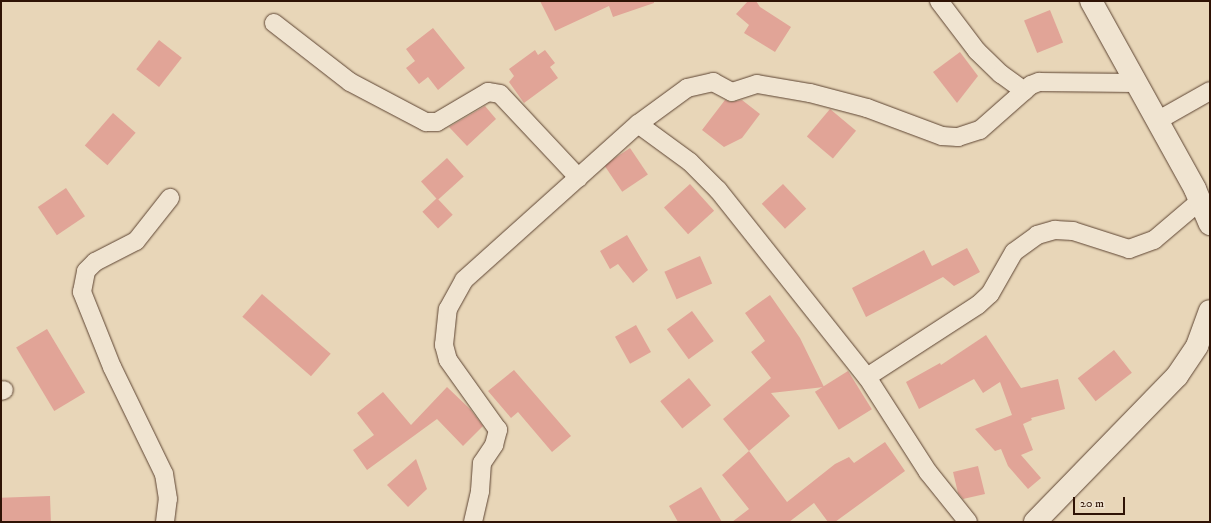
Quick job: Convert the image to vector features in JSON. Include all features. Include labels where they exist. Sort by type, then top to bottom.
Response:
[{"type":"street","points":[[939,1],[977,51],[1001,74],[1024,91]]},
{"type":"street","points":[[1091,1],[1200,201],[1210,224]]},
{"type":"street","points":[[274,23],[350,82],[426,122],[437,122],[488,92],[500,94],[579,178]]},
{"type":"street","points":[[473,522],[480,491],[482,463],[494,445],[498,430],[448,360],[444,345],[448,309],[464,280],[638,124],[687,88],[713,82],[732,92],[757,84],[810,93],[867,108],[942,136],[958,137],[980,130],[1024,91],[1039,82],[1135,83]]},
{"type":"street","points":[[1157,122],[1210,91]]},
{"type":"street","points":[[638,124],[690,162],[718,190],[867,377],[928,472],[968,522]]},
{"type":"street","points":[[165,522],[168,499],[164,474],[112,367],[82,292],[86,271],[95,262],[136,241],[170,198]]},
{"type":"street","points":[[867,377],[978,305],[990,294],[1014,252],[1037,234],[1055,230],[1073,231],[1129,249],[1154,240],[1200,201]]},
{"type":"street","points":[[1035,522],[1177,376],[1204,343],[1210,311]]},
{"type":"building","points":[[540,1],[654,1],[654,3],[613,17],[609,6],[555,31]]},
{"type":"building","points":[[748,1],[756,1],[760,7],[791,27],[775,52],[744,33],[749,25],[736,14]]},
{"type":"building","points":[[1050,10],[1063,42],[1037,53],[1024,20]]},
{"type":"building","points":[[433,28],[465,68],[438,90],[428,77],[419,84],[406,68],[415,61],[406,49]]},
{"type":"building","points":[[159,40],[182,58],[159,87],[136,69]]},
{"type":"building","points":[[535,50],[538,55],[545,50],[555,63],[550,67],[558,78],[524,103],[509,82],[514,76],[509,69]]},
{"type":"building","points":[[960,52],[978,76],[957,103],[933,72]]},
{"type":"building","points":[[725,100],[731,102],[742,100],[760,114],[742,138],[724,147],[702,130]]},
{"type":"building","points":[[485,106],[496,119],[467,146],[449,127]]},
{"type":"building","points":[[830,109],[856,131],[833,158],[807,137]]},
{"type":"building","points":[[113,113],[136,133],[107,165],[85,145]]},
{"type":"building","points":[[630,148],[648,175],[622,192],[604,165]]},
{"type":"building","points":[[447,158],[464,177],[438,200],[421,181]]},
{"type":"building","points":[[690,184],[714,211],[688,234],[664,207]]},
{"type":"building","points":[[783,184],[806,209],[785,229],[762,204]]},
{"type":"building","points":[[66,188],[85,216],[57,235],[38,207]]},
{"type":"building","points":[[437,198],[453,215],[438,228],[422,212]]},
{"type":"building","points":[[627,235],[648,270],[633,283],[618,264],[610,269],[600,251]]},
{"type":"building","points":[[967,248],[980,272],[954,286],[943,277],[866,317],[852,288],[924,250],[932,266]]},
{"type":"building","points":[[700,256],[712,283],[677,299],[664,272]]},
{"type":"building","points":[[262,294],[331,354],[311,376],[242,317]]},
{"type":"building","points":[[770,295],[800,338],[824,387],[771,393],[790,416],[749,451],[723,419],[771,378],[751,352],[765,341],[745,313]]},
{"type":"building","points":[[692,311],[714,341],[689,359],[667,329]]},
{"type":"building","points":[[636,325],[651,352],[630,364],[615,337]]},
{"type":"building","points":[[47,329],[85,392],[54,411],[16,348]]},
{"type":"building","points":[[986,335],[1021,388],[1058,379],[1065,409],[1031,418],[1032,420],[1023,424],[1033,450],[1021,455],[1041,478],[1028,489],[1008,466],[1001,449],[995,451],[975,429],[1012,415],[1000,382],[983,393],[974,379],[919,409],[906,382],[940,363],[941,365]]},
{"type":"building","points":[[1114,350],[1132,373],[1096,401],[1078,378]]},
{"type":"building","points":[[514,370],[571,436],[552,452],[518,412],[511,418],[488,391]]},
{"type":"building","points":[[848,371],[872,409],[839,430],[815,392]]},
{"type":"building","points":[[689,378],[711,405],[682,428],[660,401]]},
{"type":"building","points":[[447,387],[470,409],[483,426],[463,446],[437,419],[367,470],[353,450],[374,435],[357,413],[383,392],[411,425]]},
{"type":"building","points":[[885,442],[905,471],[835,522],[828,522],[814,503],[789,522],[732,522],[749,509],[722,475],[749,451],[787,502],[835,464],[849,457],[854,463]]},
{"type":"building","points":[[416,459],[427,489],[408,507],[387,485]]},
{"type":"building","points":[[978,466],[985,494],[963,499],[958,493],[953,472]]},
{"type":"building","points":[[701,487],[722,522],[678,522],[669,506]]},
{"type":"building","points":[[50,496],[51,522],[2,522],[1,498]]}]
